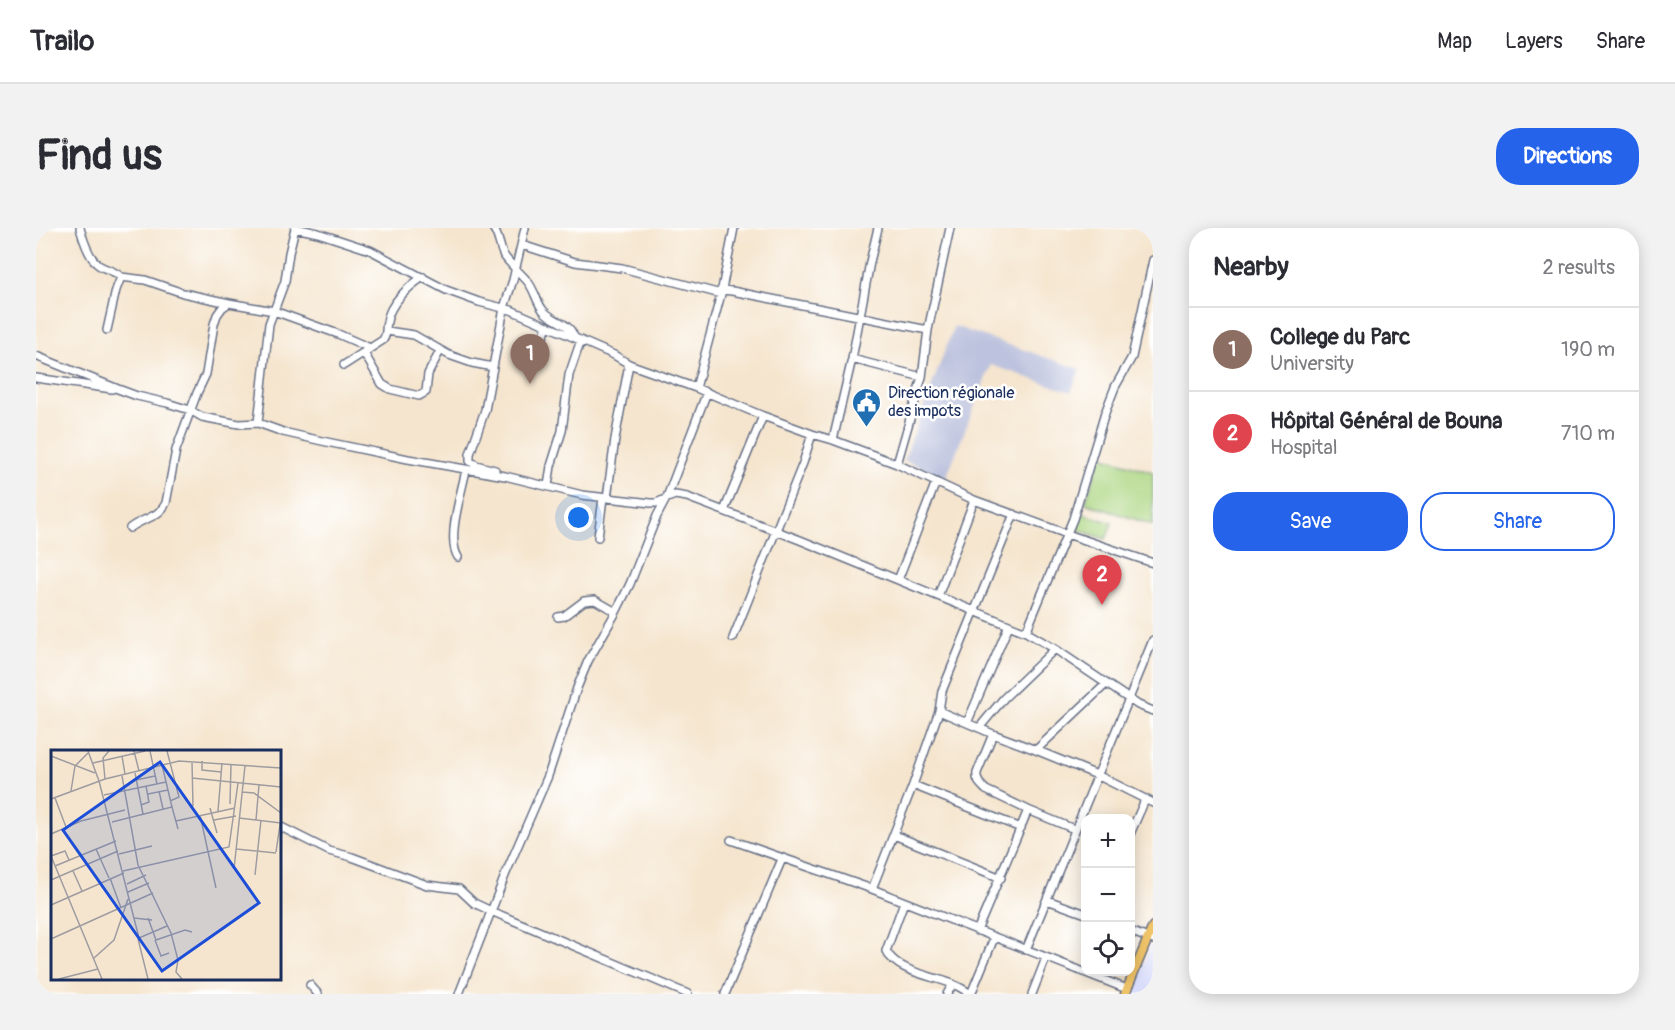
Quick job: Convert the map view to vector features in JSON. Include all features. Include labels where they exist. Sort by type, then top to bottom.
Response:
[{"type":"main road","points":[[1126,992],[1151,939],[1153,926]]},
{"type":"street","points":[[80,228],[93,261],[121,278],[145,280],[183,293],[274,311],[338,334],[367,351],[382,384],[390,389],[419,396],[426,392],[428,374],[440,351]]},
{"type":"street","points":[[258,423],[269,324],[285,281],[295,228],[370,250],[446,290],[479,302],[511,309],[629,364],[897,464],[974,500],[1153,563]]},
{"type":"street","points":[[493,228],[497,232],[503,254],[528,282],[545,314],[566,325],[577,338],[569,375],[562,431],[551,466],[548,486]]},
{"type":"street","points":[[470,461],[470,454],[484,410],[504,308],[525,228]]},
{"type":"street","points":[[696,388],[721,292],[734,228]]},
{"type":"street","points":[[833,440],[878,228]]},
{"type":"street","points":[[897,464],[922,377],[928,330],[950,228]]},
{"type":"street","points":[[522,245],[575,262],[622,268],[721,292],[739,292],[928,330]]},
{"type":"street","points":[[1026,632],[1067,534],[1115,387],[1132,357],[1153,260]]},
{"type":"street","points":[[344,365],[386,337],[386,322],[389,314],[400,297],[412,284],[423,277]]},
{"type":"street","points":[[107,330],[121,278]]},
{"type":"street","points":[[130,528],[139,521],[156,515],[166,503],[176,450],[206,374],[214,324],[222,308],[230,303]]},
{"type":"street","points":[[532,367],[548,326]]},
{"type":"street","points":[[387,331],[414,335],[440,351],[472,363],[493,367]]},
{"type":"street","points":[[36,356],[137,396],[190,410],[202,417],[239,424],[258,423],[302,437],[505,476],[582,495],[656,503],[675,495],[687,497],[800,540],[1026,632],[1128,699],[1153,711]]},
{"type":"street","points":[[852,359],[922,377]]},
{"type":"street","points":[[598,537],[629,364]]},
{"type":"street","points":[[36,378],[118,389]]},
{"type":"street","points":[[459,994],[548,776],[577,688],[601,636],[630,584],[667,497],[707,392]]},
{"type":"street","points":[[724,511],[764,416]]},
{"type":"street","points":[[733,638],[803,463],[812,434]]},
{"type":"street","points":[[454,467],[460,462],[470,461],[476,465],[496,470],[505,476]]},
{"type":"street","points":[[458,557],[453,535],[466,470]]},
{"type":"street","points":[[898,580],[936,482]]},
{"type":"street","points":[[938,596],[974,500]]},
{"type":"street","points":[[872,889],[913,785],[939,711],[942,691],[1014,514]]},
{"type":"street","points":[[558,617],[564,616],[584,601],[595,600],[616,612]]},
{"type":"street","points":[[967,723],[1009,625]]},
{"type":"street","points":[[1026,950],[1153,640]]},
{"type":"street","points":[[979,728],[1004,698],[1055,649]]},
{"type":"street","points":[[1036,750],[1106,684]]},
{"type":"street","points":[[939,711],[1097,775],[1153,804]]},
{"type":"street","points":[[993,734],[978,767],[977,781],[986,790],[1074,829]]},
{"type":"street","points":[[913,785],[1021,828]]},
{"type":"street","points":[[1135,824],[1145,800]]},
{"type":"street","points":[[977,931],[1028,810]]},
{"type":"street","points":[[280,826],[329,851],[352,857],[427,885],[459,889],[474,903],[491,911],[688,994]]},
{"type":"street","points":[[894,835],[1001,878]]},
{"type":"street","points":[[731,840],[872,889],[1047,958],[1126,992]]},
{"type":"street","points":[[725,994],[782,859]]},
{"type":"street","points":[[1047,900],[1081,912]]},
{"type":"street","points":[[904,902],[886,951],[888,956],[906,969],[953,984],[971,994],[994,938]]},
{"type":"street","points":[[1135,933],[1151,939]]},
{"type":"street","points":[[1032,994],[1047,958]]},
{"type":"street","points":[[947,994],[953,984]]},
{"type":"street","points":[[310,985],[318,994]]},
{"type":"shaded area","points":[[954,326],[1080,369],[1071,392],[991,365],[946,478],[904,460]]},
{"type":"shaded area","points":[[1151,945],[1153,945],[1153,994],[1130,994]]},
{"type":"green space","points":[[1101,456],[1153,472],[1153,525],[1085,503]]},
{"type":"green space","points":[[1081,513],[1112,523],[1106,539],[1076,529]]},
{"type":"place","name":"College du Parc","points":[[530,384]]},
{"type":"place","name":"Direction régionale des impots","points":[[867,428]]},
{"type":"place","name":"Hôpital Général de Bouna","points":[[1102,605]]}]
